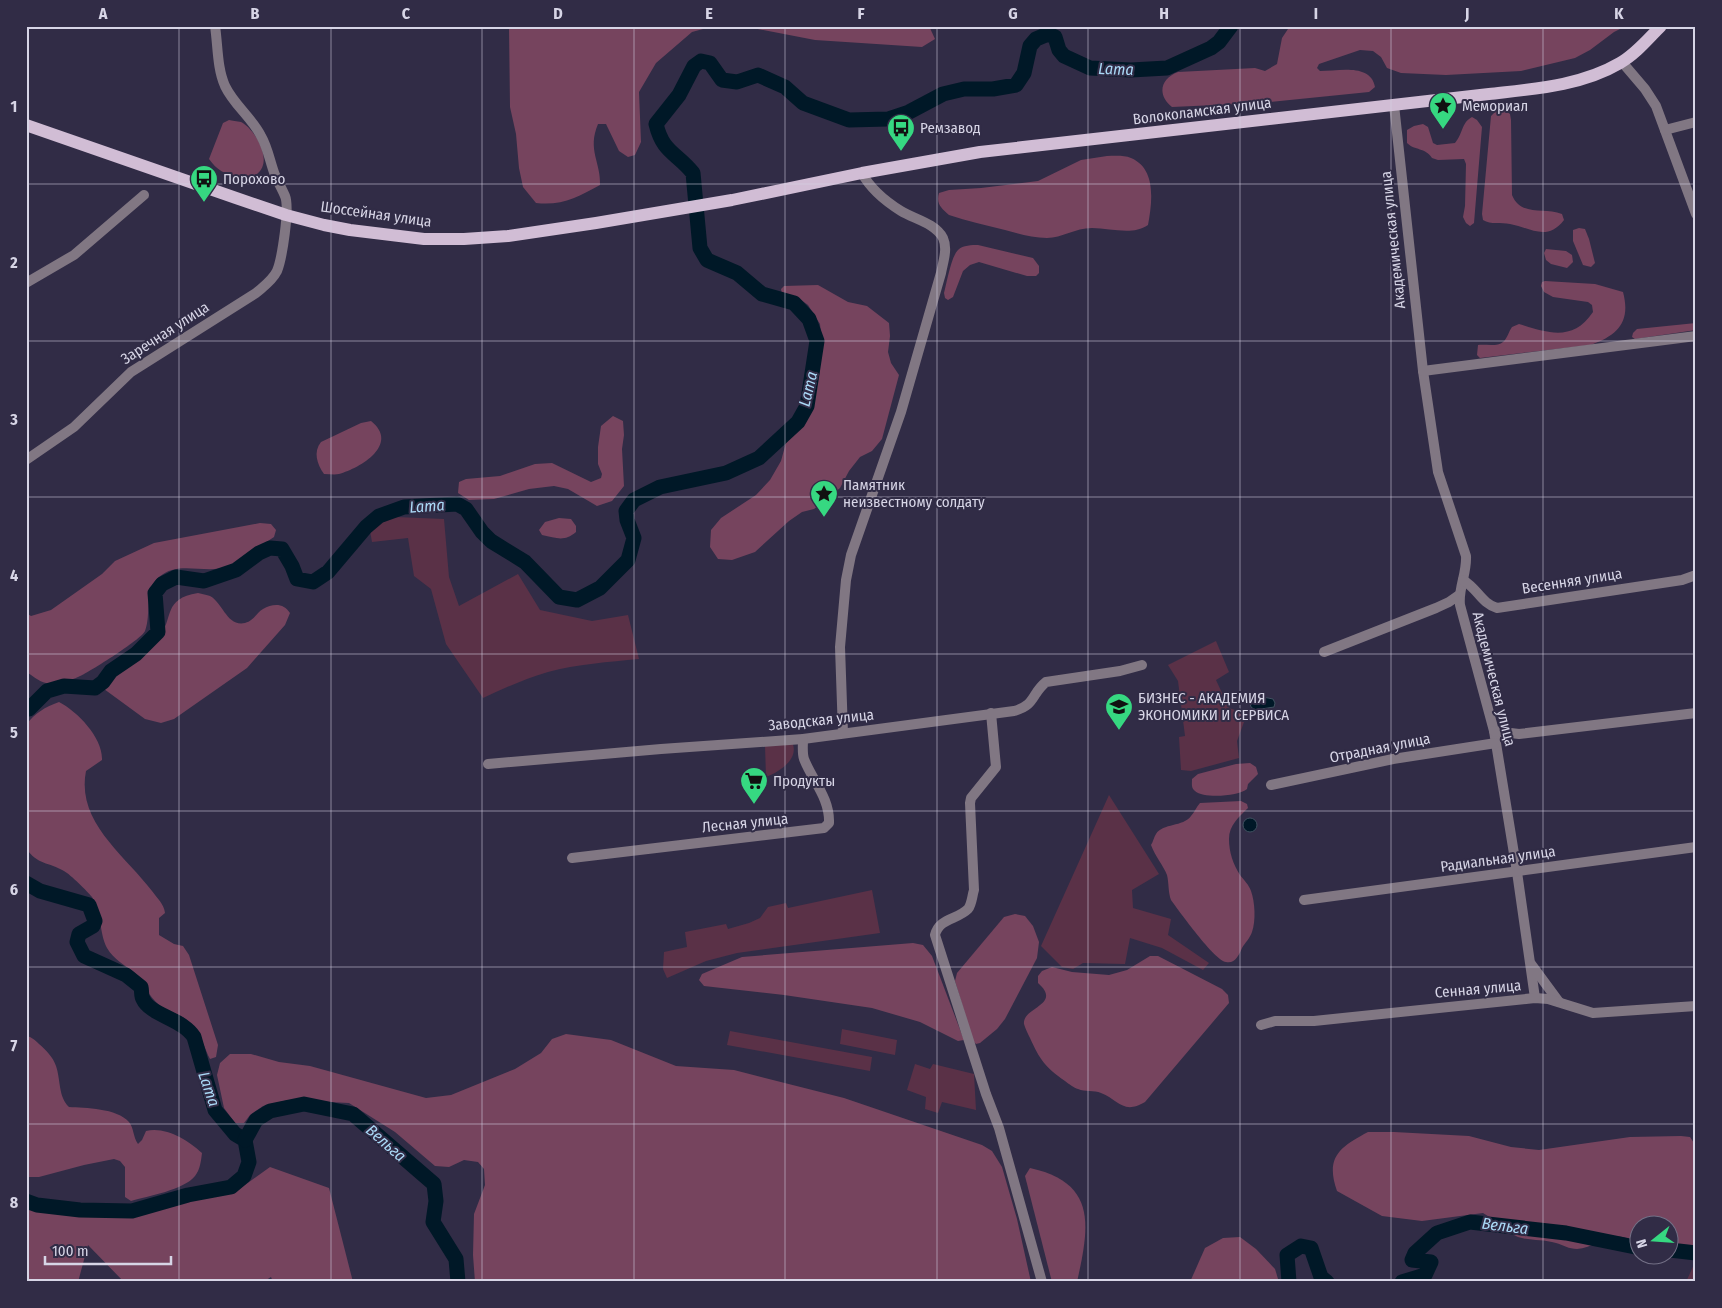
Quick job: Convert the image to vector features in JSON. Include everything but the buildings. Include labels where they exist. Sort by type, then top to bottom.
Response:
[{"type":"main road","name":"Волоколамская улица","points":[[732,200],[862,173],[980,152],[1562,84],[1591,76],[1622,62],[1661,26]]},
{"type":"main road","name":"Шоссейная улица","points":[[26,125],[286,214],[350,230],[424,239],[456,240],[517,235],[732,200]]},
{"type":"street","name":"Заречная улица","points":[[26,460],[74,427],[131,372],[256,293],[271,280],[277,271],[286,214],[285,197],[274,174],[268,150],[261,134],[232,98],[225,85],[214,26]]},
{"type":"street","points":[[1622,62],[1645,89],[1656,106],[1696,214]]},
{"type":"street","name":"Академическая улица","points":[[1394,105],[1423,371],[1438,472],[1466,556],[1467,568],[1458,594],[1494,731],[1535,998]]},
{"type":"street","points":[[1665,130],[1696,122]]},
{"type":"street","points":[[843,733],[840,647],[846,580],[851,556],[901,412],[945,250],[944,240],[938,232],[931,226],[901,211],[878,196],[867,183],[862,173]]},
{"type":"street","points":[[26,283],[74,255],[144,195]]},
{"type":"street","points":[[1423,371],[1696,336]]},
{"type":"street","name":"Весенняя улица","points":[[1463,580],[1472,586],[1488,605],[1497,608],[1682,580],[1696,575]]},
{"type":"street","points":[[1324,652],[1436,608],[1449,602],[1458,594]]},
{"type":"street","name":"Заводская улица","points":[[488,764],[803,739],[991,714],[1023,708],[1029,705],[1041,686],[1046,682],[1120,671],[1142,665]]},
{"type":"street","points":[[1494,731],[1519,734],[1696,713]]},
{"type":"street","points":[[991,714],[996,767],[971,798],[970,803],[974,890],[971,904],[962,913],[942,923],[935,935],[998,1128],[1042,1282]]},
{"type":"street","name":"Лесная улица","points":[[572,858],[824,828],[829,822],[829,811],[803,757],[803,739]]},
{"type":"street","name":"Отрадная улица","points":[[1271,785],[1393,759],[1496,743]]},
{"type":"street","name":"Радиальная улица","points":[[1304,900],[1696,847]]},
{"type":"street","points":[[1530,962],[1559,1002]]},
{"type":"street","name":"Сенная улица","points":[[1262,1025],[1275,1021],[1314,1021],[1535,998],[1548,999],[1593,1013],[1696,1006]]},
{"type":"shaded area","points":[[509,26],[714,26],[692,32],[656,63],[639,92],[641,142],[635,155],[628,157],[619,151],[606,124],[598,124],[595,133],[594,149],[600,185],[570,200],[545,204],[536,203],[523,187],[519,168],[516,134],[510,107]]},
{"type":"shaded area","points":[[742,26],[929,26],[935,39],[922,47],[815,40]]},
{"type":"shaded area","points":[[1290,26],[1632,26],[1614,32],[1590,50],[1575,58],[1521,71],[1446,75],[1401,73],[1387,68],[1381,57],[1373,51],[1360,50],[1319,64],[1317,68],[1320,71],[1361,71],[1372,79],[1375,87],[1369,92],[1259,103],[1172,107],[1164,97],[1164,83],[1178,72],[1255,68],[1265,71],[1277,64],[1282,38]]},
{"type":"shaded area","points":[[1497,110],[1504,110],[1510,114],[1512,195],[1516,202],[1527,209],[1562,214],[1564,220],[1558,227],[1545,232],[1538,232],[1510,224],[1483,220],[1491,116]]},
{"type":"shaded area","points":[[1472,117],[1482,127],[1474,223],[1470,226],[1463,217],[1466,164],[1464,159],[1438,160],[1432,158],[1426,152],[1407,143],[1407,130],[1423,124],[1428,127],[1433,143],[1437,145],[1455,143],[1464,125]]},
{"type":"shaded area","points":[[229,120],[241,122],[246,126],[252,131],[261,146],[264,161],[262,168],[251,177],[229,175],[218,169],[209,159],[223,123]]},
{"type":"shaded area","points":[[1107,156],[1131,158],[1145,170],[1151,187],[1151,207],[1148,225],[1128,231],[1086,228],[1053,238],[1036,237],[949,215],[939,203],[939,193],[949,190],[1038,181],[1081,160]]},
{"type":"shaded area","points":[[1585,229],[1589,239],[1595,263],[1591,267],[1583,265],[1573,241],[1573,230]]},
{"type":"shaded area","points":[[978,245],[1033,258],[1039,266],[1039,273],[1036,276],[1027,276],[979,262],[970,265],[963,271],[953,297],[948,300],[945,298],[944,293],[951,264],[956,253],[962,247]]},
{"type":"shaded area","points":[[1546,249],[1566,251],[1572,255],[1573,262],[1567,268],[1551,264],[1546,260],[1544,253]]},
{"type":"shaded area","points":[[1542,282],[1595,284],[1623,292],[1625,302],[1624,319],[1609,337],[1591,345],[1480,358],[1477,355],[1478,345],[1501,344],[1512,327],[1519,324],[1559,333],[1577,328],[1593,312],[1592,305],[1588,302],[1553,297],[1544,292],[1541,286]]},
{"type":"shaded area","points":[[818,285],[848,302],[867,306],[889,323],[888,352],[891,363],[899,375],[882,439],[872,451],[860,457],[849,471],[840,488],[814,509],[802,512],[789,521],[755,552],[732,560],[718,559],[710,547],[711,530],[721,518],[756,495],[770,480],[781,461],[787,439],[806,422],[813,405],[822,345],[820,324],[808,305],[797,297],[782,294],[781,289],[784,286]]},
{"type":"shaded area","points":[[1696,323],[1696,330],[1635,339],[1632,337],[1637,329]]},
{"type":"shaded area","points":[[613,416],[623,421],[624,486],[612,501],[597,506],[568,489],[554,486],[529,489],[494,499],[469,500],[458,493],[459,482],[466,479],[500,476],[535,464],[552,463],[591,482],[601,478],[602,474],[598,464],[598,447],[601,426]]},
{"type":"shaded area","points":[[371,421],[379,430],[381,438],[374,454],[348,471],[337,474],[324,474],[317,458],[317,450],[321,442],[361,423]]},
{"type":"shaded area","points":[[395,517],[444,519],[449,577],[459,606],[518,574],[540,610],[592,621],[628,615],[639,659],[559,669],[515,684],[483,698],[446,644],[431,589],[414,576],[408,538],[372,542],[370,531],[376,524]]},
{"type":"shaded area","points":[[559,518],[571,519],[576,526],[576,532],[564,538],[542,535],[539,530],[545,522]]},
{"type":"shaded area","points":[[260,523],[271,524],[276,530],[274,537],[239,561],[218,569],[174,569],[159,577],[154,582],[149,595],[145,631],[124,649],[101,664],[76,678],[57,683],[43,682],[26,672],[26,613],[31,616],[51,610],[102,574],[115,561],[154,543]]},
{"type":"shaded area","points":[[198,593],[210,596],[229,618],[239,623],[248,622],[261,611],[271,606],[285,607],[290,613],[285,625],[247,668],[174,719],[161,723],[145,719],[104,689],[112,677],[158,639],[174,604],[187,596]]},
{"type":"shaded area","points":[[1216,641],[1229,672],[1216,680],[1229,708],[1247,714],[1237,741],[1239,758],[1191,771],[1181,770],[1179,737],[1185,736],[1178,681],[1168,665]]},
{"type":"shaded area","points":[[59,702],[74,712],[88,726],[98,743],[102,760],[86,771],[85,789],[88,806],[95,822],[105,837],[162,904],[165,913],[159,918],[159,935],[174,944],[183,946],[189,955],[218,1045],[216,1057],[210,1059],[192,1024],[158,1004],[138,976],[110,952],[104,942],[97,909],[90,894],[67,873],[34,858],[26,848],[26,725],[41,711]]},
{"type":"shaded area","points":[[792,742],[794,748],[791,759],[777,772],[766,777],[765,746]]},
{"type":"shaded area","points":[[1250,763],[1256,767],[1258,774],[1248,784],[1247,789],[1243,791],[1229,795],[1213,796],[1199,793],[1193,789],[1192,779],[1198,774],[1236,764]]},
{"type":"shaded area","points":[[1109,795],[1159,874],[1132,890],[1133,908],[1171,919],[1168,935],[1209,963],[1203,970],[1162,948],[1130,938],[1125,964],[1083,963],[1073,969],[1062,967],[1041,946]]},
{"type":"shaded area","points":[[1241,801],[1247,804],[1248,808],[1233,825],[1229,834],[1229,844],[1235,867],[1251,891],[1254,906],[1254,922],[1251,934],[1238,956],[1232,962],[1226,962],[1206,945],[1171,900],[1167,875],[1151,845],[1159,831],[1183,822],[1200,803]]},
{"type":"shaded area","points":[[872,890],[880,933],[737,953],[706,961],[667,978],[663,969],[664,952],[687,947],[685,932],[726,924],[728,929],[760,918],[768,907],[786,903],[788,908]]},
{"type":"shaded area","points":[[1015,914],[1025,916],[1033,926],[1039,942],[1037,958],[1005,1019],[997,1029],[980,1043],[976,1044],[973,1041],[955,981],[957,973],[1004,917]]},
{"type":"shaded area","points":[[913,943],[923,945],[932,956],[964,1040],[958,1041],[920,1022],[872,1008],[704,986],[699,980],[702,974],[742,957]]},
{"type":"shaded area","points":[[1150,956],[1158,956],[1222,989],[1228,995],[1229,1003],[1145,1102],[1138,1106],[1126,1107],[1101,1093],[1075,1088],[1052,1071],[1040,1058],[1024,1024],[1025,1018],[1044,1001],[1046,996],[1038,983],[1038,976],[1042,971],[1052,967],[1072,972],[1109,975],[1127,970]]},
{"type":"shaded area","points":[[842,1029],[897,1040],[895,1055],[840,1044]]},
{"type":"shaded area","points":[[730,1031],[872,1057],[870,1071],[727,1045]]},
{"type":"shaded area","points":[[566,1034],[611,1040],[676,1066],[734,1070],[844,1098],[982,1145],[992,1151],[1002,1167],[1017,1219],[1031,1282],[475,1282],[473,1255],[474,1214],[485,1185],[484,1169],[478,1162],[464,1160],[449,1167],[435,1166],[395,1132],[349,1103],[288,1100],[263,1106],[250,1115],[244,1123],[235,1123],[224,1108],[217,1075],[220,1063],[230,1054],[251,1054],[279,1062],[310,1066],[426,1098],[451,1095],[515,1069],[541,1053],[552,1039]]},
{"type":"shaded area","points":[[26,1036],[36,1041],[47,1051],[53,1060],[58,1072],[61,1093],[69,1107],[109,1111],[124,1117],[131,1124],[138,1144],[146,1131],[161,1130],[176,1135],[202,1153],[197,1174],[190,1181],[174,1189],[131,1201],[125,1197],[125,1167],[120,1161],[114,1159],[39,1177],[26,1177]]},
{"type":"shaded area","points":[[915,1064],[930,1069],[933,1064],[974,1074],[976,1110],[942,1102],[938,1113],[925,1109],[926,1097],[907,1090]]},
{"type":"shaded area","points":[[1368,1132],[1469,1136],[1511,1147],[1539,1150],[1630,1137],[1690,1137],[1696,1146],[1696,1244],[1680,1251],[1680,1216],[1630,1216],[1630,1241],[1624,1237],[1616,1237],[1585,1248],[1574,1249],[1551,1242],[1518,1237],[1483,1213],[1422,1221],[1382,1216],[1337,1191],[1333,1170],[1334,1161],[1343,1148]]},
{"type":"shaded area","points":[[270,1167],[329,1188],[353,1282],[273,1282],[271,1277],[263,1282],[124,1282],[88,1245],[78,1282],[26,1282],[26,1200],[113,1217],[238,1190]]},
{"type":"shaded area","points":[[1030,1168],[1052,1175],[1068,1184],[1078,1196],[1084,1210],[1084,1243],[1077,1282],[1052,1282],[1025,1176]]},
{"type":"shaded area","points":[[1240,1237],[1256,1249],[1275,1269],[1279,1282],[1190,1282],[1205,1248],[1223,1238]]},
{"type":"shaded area","points":[[1696,1260],[1696,1282],[1686,1282]]},
{"type":"water","points":[[1258,696],[1273,699],[1274,707],[1255,710],[1251,707],[1249,700],[1251,697]]},
{"type":"water","points":[[1250,818],[1255,820],[1257,825],[1255,830],[1250,832],[1245,830],[1243,825],[1245,820]]},
{"type":"waterway","name":"Lama","points":[[26,709],[29,709],[47,691],[64,686],[95,688],[103,682],[111,671],[136,654],[158,632],[155,593],[162,584],[176,577],[204,581],[236,570],[259,553],[270,548],[282,549],[297,579],[313,582],[328,572],[366,527],[379,516],[404,507],[457,504],[466,509],[482,532],[491,541],[525,562],[559,597],[577,600],[600,588],[628,560],[634,538],[627,520],[626,511],[634,500],[660,487],[726,473],[759,458],[798,422],[807,406],[817,341],[809,319],[794,303],[762,294],[737,273],[707,260],[700,248],[693,173],[666,147],[656,124],[679,95],[694,66],[701,61],[710,63],[722,80],[737,82],[758,75],[785,87],[803,103],[849,120],[888,119],[909,112],[943,94],[964,89],[993,89],[1016,85],[1024,73],[1030,46],[1036,39],[1048,34],[1055,37],[1059,50],[1064,56],[1090,68],[1131,70],[1167,68],[1211,48],[1219,42],[1231,26]]},
{"type":"waterway","name":"Lama","points":[[26,883],[40,891],[89,905],[95,921],[93,926],[79,934],[77,942],[84,956],[126,975],[141,987],[142,998],[152,1009],[182,1026],[194,1037],[215,1110],[235,1134],[245,1140],[249,1162],[244,1176],[231,1187],[188,1195],[132,1211],[80,1210],[37,1205],[26,1201]]},
{"type":"waterway","name":"Вельга","points":[[245,1140],[256,1120],[270,1111],[304,1104],[353,1114],[434,1184],[436,1201],[433,1222],[456,1259],[458,1282]]},
{"type":"waterway","name":"Вельга","points":[[1402,1282],[1425,1275],[1431,1262],[1412,1260],[1415,1253],[1437,1233],[1470,1222],[1566,1233],[1630,1246]]},
{"type":"waterway","name":"Вельга","points":[[1289,1282],[1287,1255],[1301,1246],[1311,1248],[1321,1277],[1327,1282]]},
{"type":"waterway","name":"Вельга","points":[[1680,1251],[1696,1253]]},
{"type":"place","name":"Мемориал","points":[[1443,130]]},
{"type":"place","name":"Ремзавод","points":[[901,152]]},
{"type":"place","name":"Порохово","points":[[204,203]]},
{"type":"place","name":"Памятник неизвестному солдату","points":[[824,518]]},
{"type":"place","name":"БИЗНЕС - АКАДЕМИЯ ЭКОНОМИКИ И СЕРВИСА","points":[[1119,731]]},
{"type":"place","name":"Продукты","points":[[754,805]]}]
